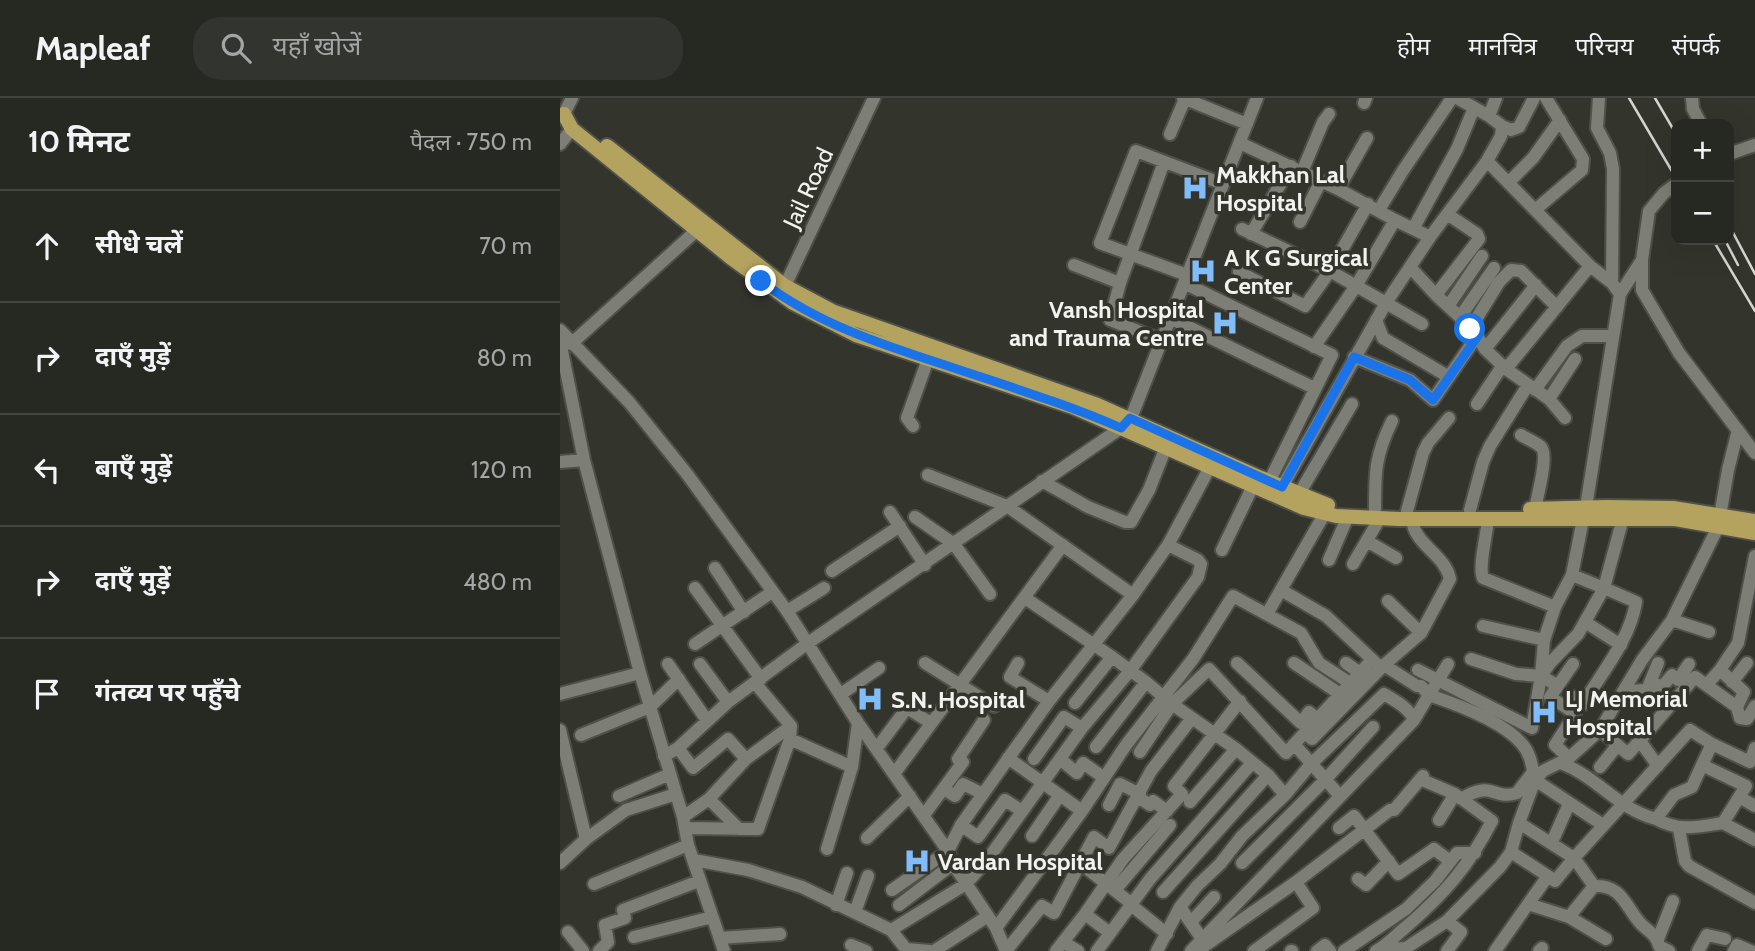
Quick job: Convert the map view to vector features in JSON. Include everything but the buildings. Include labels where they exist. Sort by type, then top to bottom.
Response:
[{"type":"main road","points":[[562,112],[572,129],[696,231],[783,291],[856,335],[1126,423],[1166,447],[1304,509],[1348,516],[1377,514],[1488,519],[1673,508],[1755,533]]},
{"type":"main road","points":[[562,112],[783,291],[1126,423],[1328,505],[1377,514]]},
{"type":"main road","points":[[1409,515],[1535,509],[1623,518],[1755,521]]},
{"type":"street","points":[[562,112],[572,98]]},
{"type":"street","name":"Jail Road","points":[[783,291],[874,98]]},
{"type":"street","points":[[664,756],[678,748],[706,719],[808,643],[925,565],[1126,423],[1257,98]]},
{"type":"street","points":[[1239,272],[1305,306],[1455,98],[1511,130],[1519,127],[1534,98]]},
{"type":"street","points":[[1489,117],[1496,98]]},
{"type":"street","points":[[1535,210],[1583,170],[1583,159],[1546,98]]},
{"type":"street","points":[[1599,98],[1597,128],[1610,153],[1613,169],[1612,282]]},
{"type":"street","points":[[1692,98],[1693,109],[1698,119]]},
{"type":"street","points":[[1170,134],[1184,99],[1247,124]]},
{"type":"street","points":[[1413,229],[1457,149],[1474,108]]},
{"type":"street","points":[[1329,114],[1297,169],[1247,231],[1330,271],[1422,324]]},
{"type":"street","points":[[1509,182],[1533,158],[1560,120]]},
{"type":"street","points":[[1276,484],[1386,303],[1430,237],[1487,161],[1501,136],[1502,126]]},
{"type":"street","points":[[560,144],[572,129]]},
{"type":"street","points":[[1338,189],[1367,138]]},
{"type":"street","points":[[1240,143],[1338,189],[1430,237]]},
{"type":"street","points":[[1734,152],[1755,145]]},
{"type":"street","points":[[1223,184],[1136,151],[1100,243],[1185,279],[1332,355],[1314,388],[1276,484]]},
{"type":"street","points":[[1487,161],[1590,266],[1612,282],[1620,293]]},
{"type":"street","points":[[1161,341],[1110,320],[1120,283],[1164,162]]},
{"type":"street","points":[[1300,222],[1321,181]]},
{"type":"street","points":[[1671,188],[1649,211],[1642,260],[1642,290],[1679,353],[1755,453]]},
{"type":"street","points":[[1436,295],[1479,239],[1477,234],[1447,214]]},
{"type":"street","points":[[1314,347],[1356,286],[1395,220]]},
{"type":"street","points":[[566,342],[696,231]]},
{"type":"street","points":[[1449,305],[1482,256]]},
{"type":"street","points":[[1418,670],[1532,728],[1544,640],[1555,607],[1572,575],[1585,513],[1620,293],[1642,260]]},
{"type":"street","points":[[1074,265],[1120,283]]},
{"type":"street","points":[[1477,404],[1590,266]]},
{"type":"street","points":[[1410,267],[1474,332],[1485,349],[1549,399],[1565,418]]},
{"type":"street","points":[[1460,317],[1494,268]]},
{"type":"street","points":[[1354,357],[1410,380],[1433,400],[1449,377],[1499,282],[1511,270],[1521,271],[1557,307]]},
{"type":"street","points":[[1485,349],[1536,285]]},
{"type":"street","points":[[1170,318],[1314,388]]},
{"type":"street","points":[[1376,320],[1383,338],[1449,377]]},
{"type":"street","points":[[560,330],[566,342],[584,460],[688,845],[722,947],[780,934]]},
{"type":"street","points":[[1470,510],[1490,446],[1532,387],[1567,345],[1582,336],[1613,336]]},
{"type":"street","points":[[566,342],[637,412],[687,474],[787,611],[858,723],[948,851],[953,864],[996,928],[1004,946]]},
{"type":"street","points":[[913,426],[907,418],[928,359]]},
{"type":"street","points":[[1549,399],[1575,359]]},
{"type":"street","points":[[1299,494],[1352,404]]},
{"type":"street","points":[[996,928],[1082,811],[1126,745],[1168,701],[1209,669],[1286,753],[1350,683],[1421,633],[1450,579],[1447,568],[1416,536],[1409,515],[1423,453],[1449,418]]},
{"type":"street","points":[[1353,564],[1367,541],[1377,514],[1375,472],[1380,448],[1392,421]]},
{"type":"street","points":[[1439,820],[1458,797],[1480,789],[1503,795],[1517,793],[1534,776],[1565,761],[1600,730],[1642,660],[1672,620],[1719,522],[1738,430]]},
{"type":"street","points":[[1521,435],[1541,447],[1544,453],[1535,509]]},
{"type":"street","points":[[1042,481],[1088,507],[1131,522],[1149,490],[1166,447]]},
{"type":"street","points":[[560,462],[584,460]]},
{"type":"street","points":[[892,890],[948,851],[961,825],[982,794],[1168,545],[1210,467]]},
{"type":"street","points":[[928,475],[1007,506],[1133,595]]},
{"type":"street","points":[[1222,550],[1253,486]]},
{"type":"street","points":[[891,512],[925,565]]},
{"type":"street","points":[[1267,614],[1325,513]]},
{"type":"street","points":[[1329,560],[1348,516]]},
{"type":"street","points":[[915,517],[954,544],[990,594]]},
{"type":"street","points":[[1541,676],[1578,634],[1604,588],[1623,518]]},
{"type":"street","points":[[1488,519],[1480,571],[1483,578],[1555,607]]},
{"type":"street","points":[[832,571],[900,526]]},
{"type":"street","points":[[1367,541],[1396,558]]},
{"type":"street","points":[[894,774],[1063,545]]},
{"type":"street","points":[[891,930],[966,884],[988,859],[1082,728],[1130,671],[1198,577],[1201,564],[1198,560],[1168,545]]},
{"type":"street","points":[[1737,707],[1744,692],[1732,682],[1715,675],[1738,643],[1755,556]]},
{"type":"street","points":[[715,568],[744,612]]},
{"type":"street","points":[[1567,708],[1574,697],[1583,704],[1621,645],[1636,602],[1572,575]]},
{"type":"street","points":[[695,587],[790,732],[852,767]]},
{"type":"street","points":[[787,611],[824,589]]},
{"type":"street","points":[[1281,590],[1326,616],[1374,667]]},
{"type":"street","points":[[695,644],[772,592]]},
{"type":"street","points":[[1140,752],[1233,596],[1301,633],[1319,663],[1350,683]]},
{"type":"street","points":[[1025,598],[1112,657],[1168,701],[1215,733],[1268,775],[1285,795]]},
{"type":"street","points":[[1388,601],[1421,633]]},
{"type":"street","points":[[1672,620],[1709,632]]},
{"type":"street","points":[[1585,622],[1621,645]]},
{"type":"street","points":[[1483,626],[1544,640]]},
{"type":"street","points":[[1076,704],[1112,657]]},
{"type":"street","points":[[1471,659],[1516,674],[1541,676],[1558,686]]},
{"type":"street","points":[[925,663],[994,706]]},
{"type":"street","points":[[1018,663],[1010,677],[1049,701]]},
{"type":"street","points":[[1237,663],[1301,723],[1310,712],[1317,719]]},
{"type":"street","points":[[1294,663],[1340,694]]},
{"type":"street","points":[[1346,663],[1374,667],[1421,686],[1429,695],[1476,713],[1522,743],[1530,757],[1534,776],[1511,852],[1500,867],[1447,921],[1405,949],[1378,950]]},
{"type":"street","points":[[1647,690],[1658,663]]},
{"type":"street","points":[[668,664],[706,719]]},
{"type":"street","points":[[700,664],[728,702]]},
{"type":"street","points":[[1199,945],[1414,720],[1448,664]]},
{"type":"street","points":[[1573,664],[1550,697],[1575,714],[1555,745],[1565,761],[1636,814],[1679,829],[1723,823],[1755,840]]},
{"type":"street","points":[[1625,691],[1647,690],[1656,684],[1662,687],[1672,675],[1678,680],[1689,664]]},
{"type":"street","points":[[1732,682],[1751,664]]},
{"type":"street","points":[[1600,730],[1628,754],[1703,666]]},
{"type":"street","points":[[1305,733],[1312,739],[1374,667]]},
{"type":"street","points":[[841,694],[879,668]]},
{"type":"street","points":[[560,694],[640,673]]},
{"type":"street","points":[[1695,677],[1737,707],[1740,718],[1747,719],[1755,706]]},
{"type":"street","points":[[581,735],[650,707],[678,679]]},
{"type":"street","points":[[1096,747],[1146,682]]},
{"type":"street","points":[[1157,951],[1180,907],[1197,886],[1220,864],[1242,836],[1285,795],[1311,764],[1384,694],[1405,708],[1414,720]]},
{"type":"street","points":[[1111,886],[1123,859],[1182,794],[1174,786],[1240,701]]},
{"type":"street","points":[[877,748],[906,708],[931,723]]},
{"type":"street","points":[[1034,759],[1064,717],[1082,728]]},
{"type":"street","points":[[1109,848],[1158,762],[1192,718]]},
{"type":"street","points":[[924,815],[963,762],[958,759],[984,720]]},
{"type":"street","points":[[827,849],[852,767],[858,723]]},
{"type":"street","points":[[1242,863],[1325,780],[1373,727]]},
{"type":"street","points":[[560,730],[586,839]]},
{"type":"street","points":[[1511,852],[1555,881],[1690,730],[1750,762],[1755,748]]},
{"type":"street","points":[[684,823],[746,759],[790,732]]},
{"type":"street","points":[[684,823],[758,829],[790,732]]},
{"type":"street","points":[[678,748],[693,768],[728,739],[746,759]]},
{"type":"street","points":[[1640,741],[1658,766]]},
{"type":"street","points":[[1294,744],[1340,796]]},
{"type":"street","points":[[1656,819],[1674,795],[1692,787],[1712,744]]},
{"type":"street","points":[[1126,745],[1158,762]]},
{"type":"street","points":[[1600,766],[1616,746]]},
{"type":"street","points":[[1190,802],[1236,749]]},
{"type":"street","points":[[1008,758],[1082,811]]},
{"type":"street","points":[[1060,759],[1077,773],[1083,763],[1103,777]]},
{"type":"street","points":[[1097,951],[1150,879],[1252,763]]},
{"type":"street","points":[[1702,765],[1746,786],[1723,823]]},
{"type":"street","points":[[619,796],[670,774]]},
{"type":"street","points":[[1163,892],[1268,775]]},
{"type":"street","points":[[1534,776],[1569,804],[1603,825]]},
{"type":"street","points":[[1191,951],[1296,882],[1390,810],[1394,810],[1422,777],[1458,797],[1492,821],[1475,853],[1458,876],[1423,912],[1378,950]]},
{"type":"street","points":[[944,789],[955,796],[963,784],[982,794]]},
{"type":"street","points":[[1109,805],[1120,784],[1150,805],[1153,801],[1167,811]]},
{"type":"street","points":[[560,863],[586,839],[626,810],[676,794]]},
{"type":"street","points":[[1032,836],[1060,795]]},
{"type":"street","points":[[867,838],[910,796]]},
{"type":"street","points":[[1739,797],[1755,806]]},
{"type":"street","points":[[709,799],[739,829]]},
{"type":"street","points":[[961,825],[978,837],[1005,800],[1022,811]]},
{"type":"street","points":[[1552,842],[1569,804]]},
{"type":"street","points":[[1339,828],[1354,816],[1398,874],[1434,849],[1450,861]]},
{"type":"street","points":[[1197,823],[1212,836]]},
{"type":"street","points":[[1519,823],[1574,858],[1594,886]]},
{"type":"street","points":[[1090,951],[1059,947],[1111,886],[1134,867],[1170,825]]},
{"type":"street","points":[[1679,829],[1685,861],[1689,866],[1755,903]]},
{"type":"street","points":[[991,951],[1004,946],[1042,906],[1054,913],[1094,837],[1150,879]]},
{"type":"street","points":[[594,884],[688,845]]},
{"type":"street","points":[[1344,951],[1406,909],[1435,881],[1457,853],[1475,853]]},
{"type":"street","points":[[694,860],[748,870],[802,887],[891,930],[906,950],[932,951],[988,916]]},
{"type":"street","points":[[1358,879],[1366,885],[1389,861]]},
{"type":"street","points":[[1080,863],[1167,934]]},
{"type":"street","points":[[899,905],[953,864]]},
{"type":"street","points":[[836,905],[847,873]]},
{"type":"street","points":[[855,912],[868,876]]},
{"type":"street","points":[[1494,951],[1548,876]]},
{"type":"street","points":[[599,951],[608,942],[605,925],[625,918],[624,909],[699,881]]},
{"type":"street","points":[[1254,951],[1313,908],[1296,882]]},
{"type":"street","points":[[1569,917],[1594,886],[1601,885],[1622,896],[1639,922],[1661,947]]},
{"type":"street","points":[[1191,922],[1214,897]]},
{"type":"street","points":[[1661,947],[1674,901]]},
{"type":"street","points":[[1528,904],[1569,917],[1606,939]]},
{"type":"street","points":[[1180,907],[1191,922],[1199,945]]},
{"type":"street","points":[[1086,914],[1111,933]]},
{"type":"street","points":[[634,937],[712,917]]},
{"type":"street","points":[[1447,921],[1461,932],[1447,951]]},
{"type":"street","points":[[568,932],[583,951]]},
{"type":"street","points":[[1698,951],[1707,935],[1725,939]]},
{"type":"street","points":[[851,945],[866,951]]},
{"type":"street","points":[[1317,951],[1325,945],[1330,951]]},
{"type":"street","points":[[1734,951],[1737,945],[1751,951]]},
{"type":"railway","points":[[1629,98],[1671,169]]},
{"type":"railway","points":[[1655,98],[1671,125]]},
{"type":"railway","points":[[1734,234],[1755,274]]},
{"type":"railway","points":[[1716,245],[1755,311]]},
{"type":"railway","points":[[1728,245],[1738,265]]},
{"type":"place","name":"Makkhan Lal Hospital","points":[[1195,188]]},
{"type":"place","name":"A K G Surgical Center","points":[[1203,271]]},
{"type":"place","name":"Vansh Hospital and Trauma Centre","points":[[1225,323]]},
{"type":"place","name":"S.N. Hospital","points":[[870,699]]},
{"type":"place","name":"LJ Memorial Hospital","points":[[1544,712]]},
{"type":"place","name":"Vardan Hospital","points":[[917,861]]},
{"type":"route","points":[[761,281],[793,303],[856,335],[1073,407],[1121,428],[1130,418],[1282,487],[1354,357],[1410,380],[1433,400],[1478,336],[1470,329]]}]
